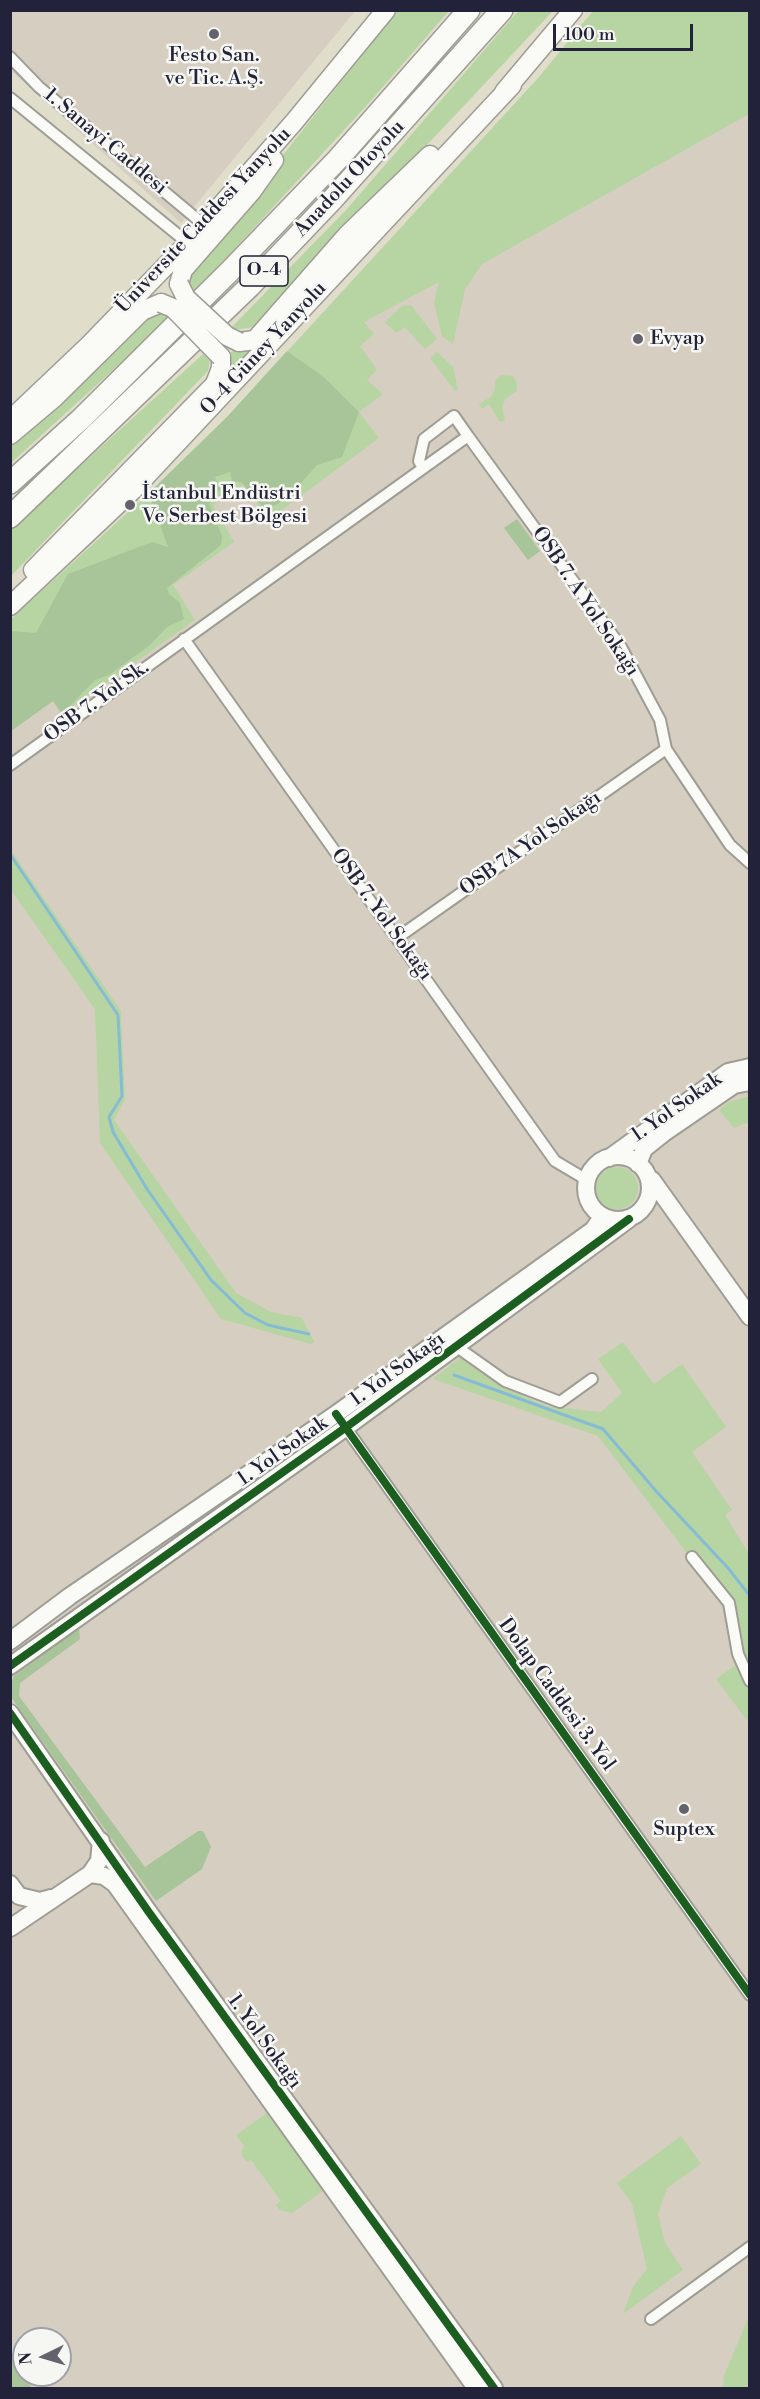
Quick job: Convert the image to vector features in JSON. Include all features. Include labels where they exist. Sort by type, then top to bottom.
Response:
[{"type":"highway","name":"Anadolu Otoyolu","points":[[10,483],[81,418],[239,261],[338,159],[470,10]]},
{"type":"highway","name":"Anadolu Otoyolu","points":[[10,517],[250,286],[332,200],[501,10]]},
{"type":"main road","name":"Üniversite Caddesi Yanyolu","points":[[10,420],[89,345],[188,243],[317,96],[386,10]]},
{"type":"main road","points":[[317,96],[252,191],[183,270],[179,284],[186,297],[226,336],[239,342],[255,340],[348,234],[434,152],[512,85],[573,10]]},
{"type":"main road","name":"O-4 Güney Yanyolu","points":[[10,606],[133,490],[512,85]]},
{"type":"main road","points":[[10,435],[54,398],[142,311],[161,303],[173,308],[221,357],[221,368],[215,384],[10,593]]},
{"type":"street","name":"1. Sanayi Caddesi","points":[[10,57],[39,87],[203,224]]},
{"type":"street","points":[[10,98],[188,243]]},
{"type":"street","name":"OSB 7. A Yol Sokağı","points":[[423,468],[419,460],[424,439],[454,416],[621,647],[660,720],[666,749],[730,845],[750,863]]},
{"type":"street","points":[[184,639],[468,436]]},
{"type":"street","name":"OSB 7. Yol Sk.","points":[[10,765],[184,639]]},
{"type":"street","name":"OSB 7. Yol Sokağı","points":[[184,639],[555,1161],[587,1180]]},
{"type":"street","name":"OSB 7A Yol Sokağı","points":[[397,938],[666,749]]},
{"type":"street","name":"1. Yol Sokak","points":[[609,1158],[728,1072],[750,1066]]},
{"type":"street","points":[[638,1164],[644,1149],[664,1133],[734,1085],[750,1082]]},
{"type":"street","points":[[649,1180],[647,1202],[643,1209],[629,1219],[611,1220],[603,1216],[589,1201],[587,1180],[600,1162],[609,1158],[630,1158],[638,1164],[649,1180],[652,1180],[750,1317]]},
{"type":"street","points":[[647,1202],[673,1209]]},
{"type":"street","name":"1. Yol Sokağı","points":[[10,1641],[70,1596],[340,1421],[593,1230],[603,1216]]},
{"type":"street","name":"1. Yol Sokak","points":[[10,1666],[340,1421],[457,1347],[629,1219]]},
{"type":"street","points":[[457,1347],[505,1381],[560,1402],[592,1379]]},
{"type":"street","name":"Dolap Caddesi 3. Yol","points":[[340,1421],[750,1995]]},
{"type":"street","points":[[692,1557],[729,1603],[738,1654],[750,1681]]},
{"type":"street","name":"1. Yol Sokağı","points":[[10,1713],[101,1841],[144,1914],[484,2386]]},
{"type":"street","points":[[10,1927],[90,1874],[99,1861],[101,1841]]},
{"type":"street","points":[[90,1874],[105,1876],[144,1914]]},
{"type":"street","points":[[15,1890],[40,1900],[52,1898]]},
{"type":"street","points":[[10,1927],[19,1906],[15,1890]]},
{"type":"street","points":[[651,2319],[750,2247]]},
{"type":"shaded area","points":[[11,11],[355,11],[181,223],[11,71]]},
{"type":"shaded area","points":[[593,11],[749,11],[749,2388],[11,2388],[11,620],[149,493],[228,416],[540,76]]},
{"type":"green space","points":[[397,11],[449,11],[368,104],[196,291],[192,292],[187,289],[188,275]]},
{"type":"green space","points":[[518,11],[553,11],[271,311],[253,327],[228,331],[347,209]]},
{"type":"green space","points":[[593,11],[749,11],[749,114],[482,264],[465,289],[453,344],[442,336],[434,302],[439,282],[364,322],[374,334],[360,346],[377,370],[367,380],[383,394],[359,412],[379,438],[267,521],[246,483],[213,505],[234,542],[173,585],[195,620],[62,714],[53,701],[11,731],[10,620],[149,493],[228,416],[540,76]]},
{"type":"green space","points":[[411,305],[437,339],[425,349],[405,327],[396,333],[385,322],[402,306]]},
{"type":"green space","points":[[163,313],[170,318],[11,463],[11,440],[150,314]]},
{"type":"green space","points":[[260,345],[226,378],[229,354],[237,348]]},
{"type":"green space","points":[[287,351],[325,378],[359,412],[342,457],[317,465],[291,494],[278,504],[265,509],[241,482],[232,481],[230,472],[215,477],[220,489],[209,504],[222,536],[221,545],[167,588],[169,594],[180,603],[184,619],[167,627],[150,645],[109,675],[95,680],[62,714],[53,701],[11,731],[11,631],[36,633],[68,574],[152,542],[168,547],[149,493],[228,416]]},
{"type":"green space","points":[[437,352],[453,367],[458,390],[455,391],[430,358]]},
{"type":"green space","points":[[203,354],[210,360],[208,371],[11,576],[10,530]]},
{"type":"green space","points":[[501,375],[513,376],[517,382],[517,391],[506,398],[502,406],[505,420],[500,422],[489,404],[482,409],[479,404],[491,397],[495,389],[495,381]]},
{"type":"green space","points":[[517,519],[540,551],[528,560],[504,528]]},
{"type":"green space","points":[[10,849],[121,1011],[125,1099],[114,1120],[236,1293],[271,1312],[302,1318],[314,1342],[311,1344],[221,1319],[100,1143],[95,1009],[11,890]]},
{"type":"green space","points":[[749,1096],[749,1122],[734,1128],[719,1110],[729,1102]]},
{"type":"green space","points":[[617,1167],[625,1168],[632,1173],[637,1180],[637,1196],[632,1203],[625,1208],[617,1209],[609,1208],[602,1203],[597,1196],[596,1188],[597,1180],[602,1173],[609,1168]]},
{"type":"green space","points":[[623,1342],[654,1384],[682,1364],[726,1427],[692,1452],[732,1510],[725,1515],[749,1554],[749,1723],[716,1679],[738,1663],[730,1610],[598,1436],[433,1379],[460,1358],[501,1386],[546,1406],[601,1412],[622,1393],[598,1359]]},
{"type":"green space","points":[[79,1628],[80,1639],[20,1683],[19,1696],[145,1867],[198,1831],[203,1831],[211,1847],[202,1869],[156,1901],[11,1697],[11,1684],[14,1676]]},
{"type":"green space","points":[[267,2113],[324,2190],[292,2213],[279,2210],[276,2205],[281,2201],[251,2160],[246,2162],[241,2154],[244,2146],[236,2135]]},
{"type":"green space","points":[[681,2136],[701,2164],[667,2188],[658,2214],[665,2243],[683,2270],[623,2314],[633,2287],[647,2269],[632,2204],[617,2183]]},
{"type":"green space","points":[[749,2316],[749,2388],[723,2388],[724,2376]]},
{"type":"green space","points":[[10,2357],[12,2358],[12,2387],[32,2388],[11,2388]]},
{"type":"waterway","points":[[10,854],[118,1015],[122,1096],[109,1117],[113,1132],[147,1189],[211,1280],[245,1313],[268,1325],[309,1334]]},
{"type":"waterway","points":[[454,1375],[603,1429],[656,1491],[728,1568],[750,1596]]},
{"type":"cycle path","points":[[10,1666],[345,1428],[629,1219]]},
{"type":"cycle path","points":[[336,1414],[750,1995]]},
{"type":"cycle path","points":[[10,1713],[148,1911],[494,2388]]},
{"type":"place","name":"Festo San. ve Tic. A.Ş.","points":[[214,34]]},
{"type":"place","name":"Evyap","points":[[638,339]]},
{"type":"place","name":"İstanbul Endüstri Ve Serbest Bölgesi","points":[[130,505]]},
{"type":"place","name":"Suptex","points":[[684,1809]]}]
